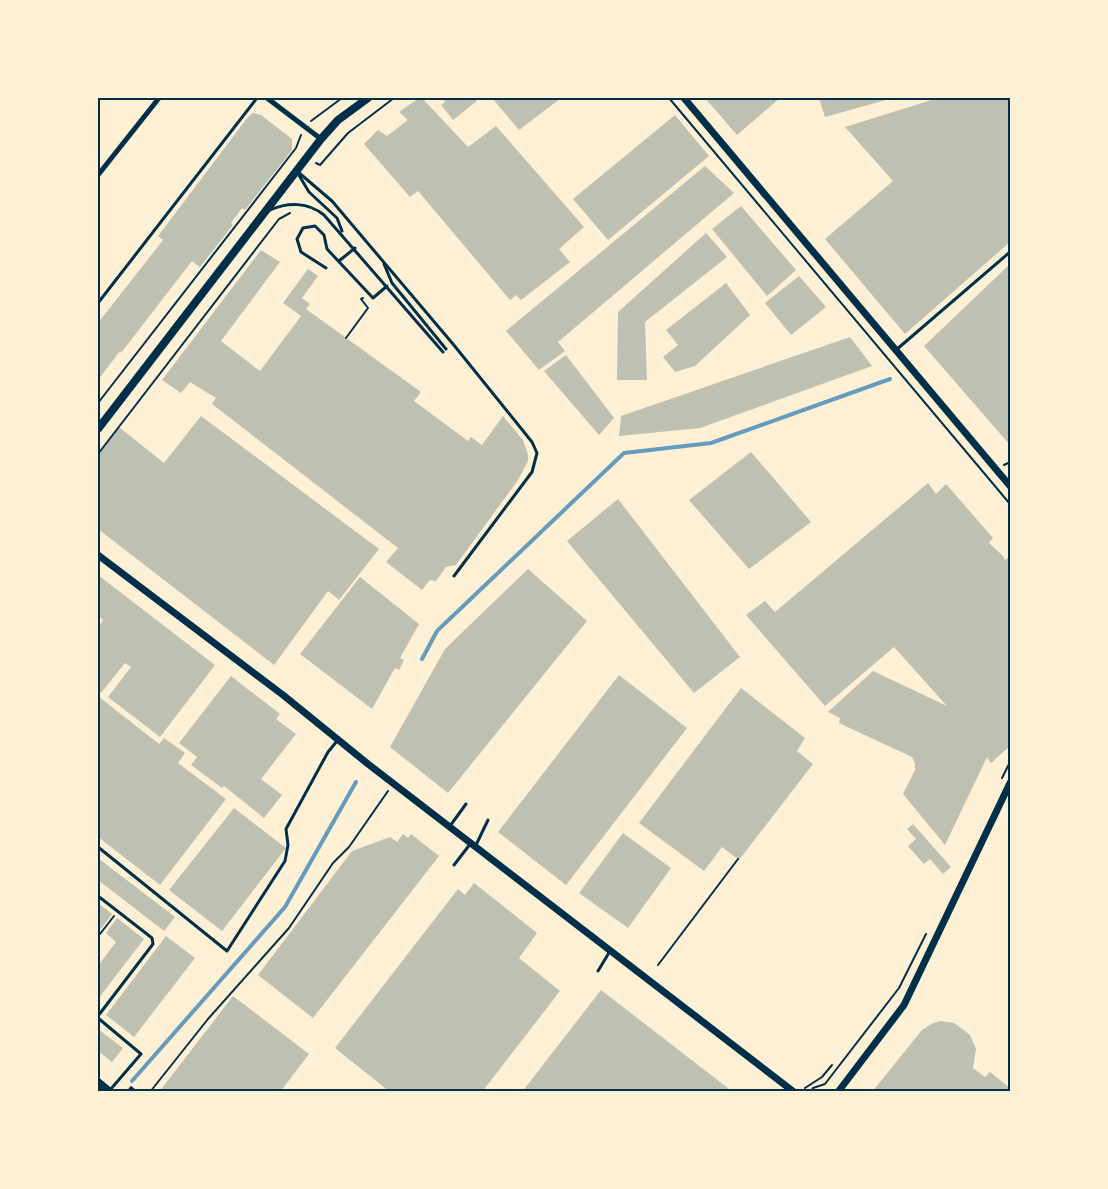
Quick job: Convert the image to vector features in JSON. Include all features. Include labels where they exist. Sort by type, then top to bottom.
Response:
[{"type":"main road","points":[[98,429],[321,139],[339,120],[368,98]]},
{"type":"main road","points":[[98,1082],[109,1091]]},
{"type":"street","points":[[98,175],[159,98]]},
{"type":"street","points":[[267,98],[321,139]]},
{"type":"street","points":[[684,98],[1011,486]]},
{"type":"street","points":[[98,555],[275,688],[393,783],[794,1092]]},
{"type":"street","points":[[838,1092],[904,1005],[1011,783]]},
{"type":"lane","points":[[98,303],[257,98]]},
{"type":"lane","points":[[296,171],[309,192],[337,218],[344,235]]},
{"type":"lane","points":[[296,171],[332,201],[503,405],[532,442],[537,453],[532,472],[454,576]]},
{"type":"lane","points":[[263,214],[291,203],[318,210],[344,235],[445,351],[392,283],[381,259]]},
{"type":"lane","points":[[326,268],[301,252],[297,239],[303,228],[315,226],[320,230],[324,235],[327,249],[373,298],[387,286]]},
{"type":"lane","points":[[339,261],[355,248]]},
{"type":"lane","points":[[895,351],[1011,252]]},
{"type":"lane","points":[[98,847],[227,951],[285,861],[288,845],[286,829],[328,752],[338,739]]},
{"type":"lane","points":[[450,826],[466,804]]},
{"type":"lane","points":[[454,865],[474,844],[488,820]]},
{"type":"lane","points":[[98,896],[152,938],[153,944],[98,1017],[141,1054],[109,1091]]},
{"type":"lane","points":[[598,971],[610,951]]},
{"type":"path","points":[[312,121],[342,98]]},
{"type":"path","points":[[320,165],[348,133],[394,98]]},
{"type":"path","points":[[669,98],[1011,504]]},
{"type":"path","points":[[98,403],[296,148],[301,133]]},
{"type":"path","points":[[98,454],[279,219],[296,212]]},
{"type":"path","points":[[150,1092],[208,1019],[289,928],[314,889],[333,863],[349,848],[393,783]]},
{"type":"path","points":[[658,965],[738,859]]},
{"type":"path","points":[[100,934],[118,912]]},
{"type":"path","points":[[810,1092],[813,1088],[825,1084],[898,988]]},
{"type":"path","points":[[805,1088],[822,1077],[832,1065]]},
{"type":"path","points":[[127,1092],[131,1087],[137,1092]]},
{"type":"building","points":[[422,98],[468,147],[496,126],[584,227],[559,249],[570,262],[521,300],[516,295],[510,300],[418,191],[410,197],[364,144],[378,130],[387,136],[408,120],[399,112]]},
{"type":"building","points":[[442,98],[474,98],[477,101],[453,120],[441,105],[445,102]]},
{"type":"building","points":[[492,98],[561,98],[519,130]]},
{"type":"building","points":[[705,98],[780,98],[737,135]]},
{"type":"building","points":[[819,98],[885,98],[886,100],[825,117]]},
{"type":"building","points":[[938,98],[1010,98],[1010,242],[905,334],[825,239],[893,181],[845,127]]},
{"type":"building","points":[[253,113],[261,115],[292,139],[292,150],[245,210],[242,208],[231,223],[233,225],[200,267],[192,261],[98,380],[98,323],[163,240],[158,236]]},
{"type":"building","points":[[675,115],[709,156],[608,240],[573,199]]},
{"type":"building","points":[[705,166],[734,193],[558,342],[565,351],[539,370],[506,331]]},
{"type":"building","points":[[741,206],[796,270],[767,296],[712,229]]},
{"type":"building","points":[[706,233],[727,257],[645,322],[647,380],[617,380],[618,312]]},
{"type":"building","points":[[261,250],[280,262],[221,341],[260,371],[301,316],[283,303],[308,269],[318,276],[302,298],[310,304],[306,309],[421,392],[414,401],[468,441],[471,437],[482,445],[503,416],[523,440],[528,461],[518,480],[456,565],[446,567],[436,581],[430,580],[422,590],[386,562],[398,548],[212,404],[216,398],[190,382],[181,393],[162,380]]},
{"type":"building","points":[[1010,264],[1010,445],[924,346]]},
{"type":"building","points":[[799,276],[826,307],[791,335],[765,303]]},
{"type":"building","points":[[726,283],[750,315],[695,366],[675,372],[663,357],[678,345],[666,330]]},
{"type":"building","points":[[850,337],[872,366],[700,428],[619,436],[621,416]]},
{"type":"building","points":[[566,355],[614,418],[599,435],[544,371]]},
{"type":"building","points":[[201,416],[379,549],[339,600],[328,591],[274,665],[98,529],[98,456],[119,427],[164,463]]},
{"type":"building","points":[[751,452],[811,522],[749,569],[689,500]]},
{"type":"building","points":[[928,483],[936,494],[946,484],[993,538],[989,543],[1005,560],[1010,556],[1010,746],[991,763],[987,757],[945,845],[903,794],[915,770],[912,757],[839,723],[840,718],[828,712],[873,671],[947,706],[894,647],[825,706],[746,615],[765,601],[775,612]]},
{"type":"building","points":[[618,499],[740,657],[694,693],[567,541]]},
{"type":"building","points":[[528,569],[587,621],[448,793],[390,747],[445,649]]},
{"type":"building","points":[[98,575],[215,665],[160,737],[108,697],[131,667],[125,663],[101,693],[98,691],[98,628],[103,620],[98,616]]},
{"type":"building","points":[[360,577],[419,624],[400,658],[404,660],[399,670],[395,668],[372,709],[300,654]]},
{"type":"building","points":[[619,675],[687,728],[566,885],[498,832]]},
{"type":"building","points":[[231,676],[280,714],[276,719],[296,734],[261,779],[282,795],[264,818],[224,786],[222,788],[191,765],[197,757],[179,743]]},
{"type":"building","points":[[741,688],[805,738],[797,751],[813,764],[739,860],[722,847],[704,871],[639,823]]},
{"type":"building","points":[[98,696],[159,744],[164,738],[185,753],[178,763],[226,799],[160,885],[98,837]]},
{"type":"building","points":[[234,808],[286,848],[222,931],[169,890]]},
{"type":"building","points":[[913,824],[951,867],[943,874],[930,859],[924,864],[908,846],[916,839],[907,829]]},
{"type":"building","points":[[623,833],[671,868],[628,928],[579,893]]},
{"type":"building","points":[[403,834],[408,838],[411,834],[439,856],[313,1018],[258,975],[352,851],[390,837],[397,842]]},
{"type":"building","points":[[98,858],[175,917],[164,931],[98,880]]},
{"type":"building","points":[[474,883],[537,933],[519,958],[560,991],[482,1092],[390,1092],[335,1048],[458,889],[465,895]]},
{"type":"building","points":[[98,903],[112,914],[101,929],[98,926]]},
{"type":"building","points":[[117,918],[144,939],[98,999],[98,966],[116,942],[106,933]]},
{"type":"building","points":[[166,936],[195,958],[134,1037],[106,1015]]},
{"type":"building","points":[[601,990],[733,1092],[522,1092]]},
{"type":"building","points":[[233,996],[309,1054],[280,1092],[159,1092]]},
{"type":"building","points":[[941,1021],[954,1023],[970,1035],[976,1049],[973,1068],[985,1077],[990,1072],[1010,1088],[1010,1092],[872,1092],[922,1030]]},
{"type":"building","points":[[98,1029],[123,1048],[112,1062],[98,1051]]},
{"type":"waterway","points":[[422,659],[437,631],[624,453],[711,443],[890,379]]},
{"type":"waterway","points":[[132,1081],[285,907],[356,782]]}]
